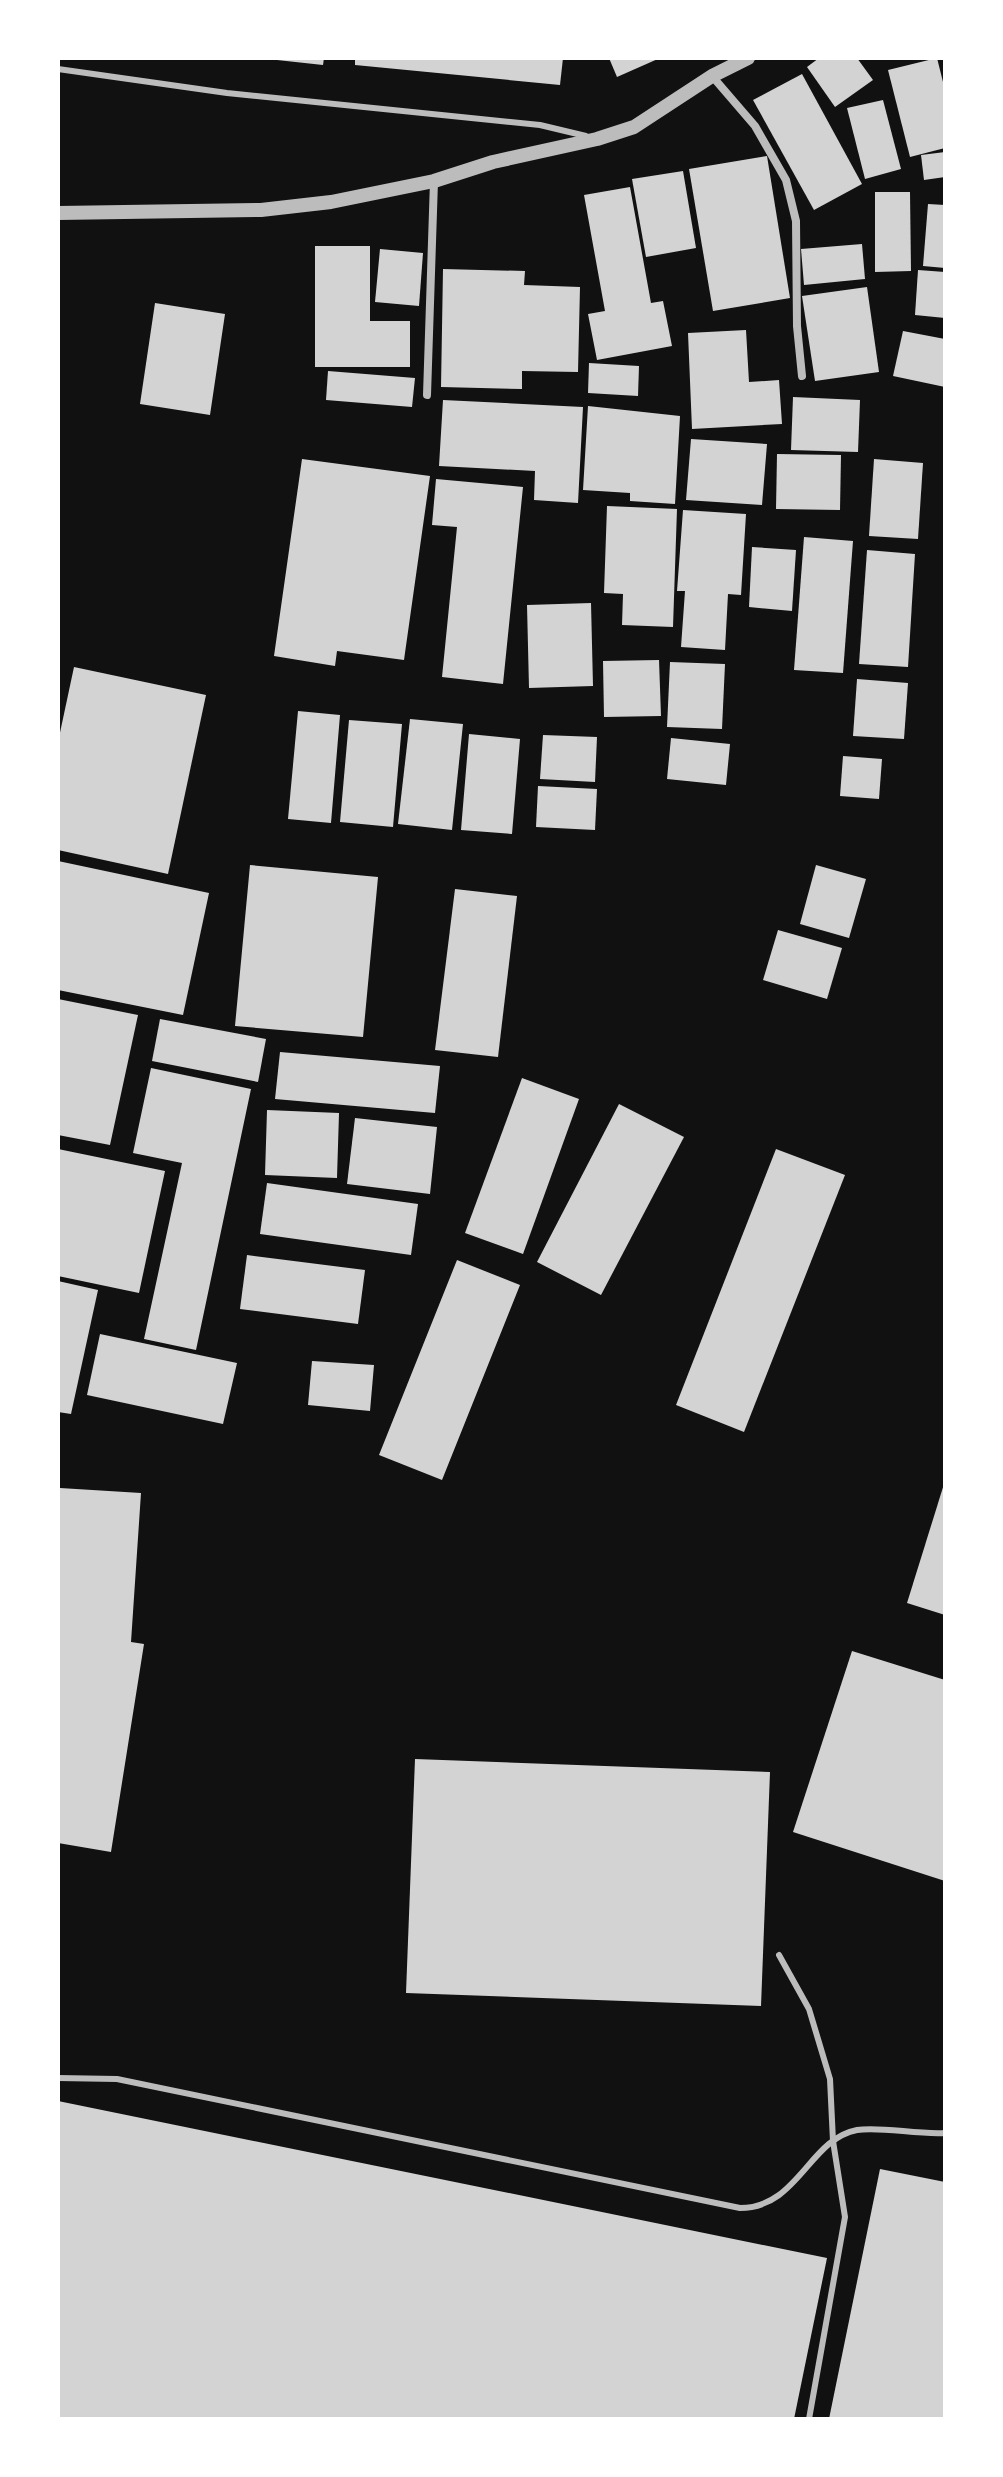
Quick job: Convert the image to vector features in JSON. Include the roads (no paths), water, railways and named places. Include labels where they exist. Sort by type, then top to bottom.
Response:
[{"type":"street","points":[[58,213],[261,210],[331,202],[434,181],[493,162],[597,139],[634,127],[712,76],[748,58]]},
{"type":"street","points":[[712,76],[755,126],[786,180],[796,221],[797,326],[802,376]]},
{"type":"street","points":[[427,395],[434,181]]},
{"type":"lane","points":[[58,69],[227,93],[540,125],[597,139]]},
{"type":"lane","points":[[779,1955],[809,2009],[830,2079],[833,2141],[845,2217],[809,2419]]},
{"type":"lane","points":[[58,2078],[117,2079],[740,2208],[756,2208],[773,2202],[833,2141],[856,2130],[945,2133]]}]
